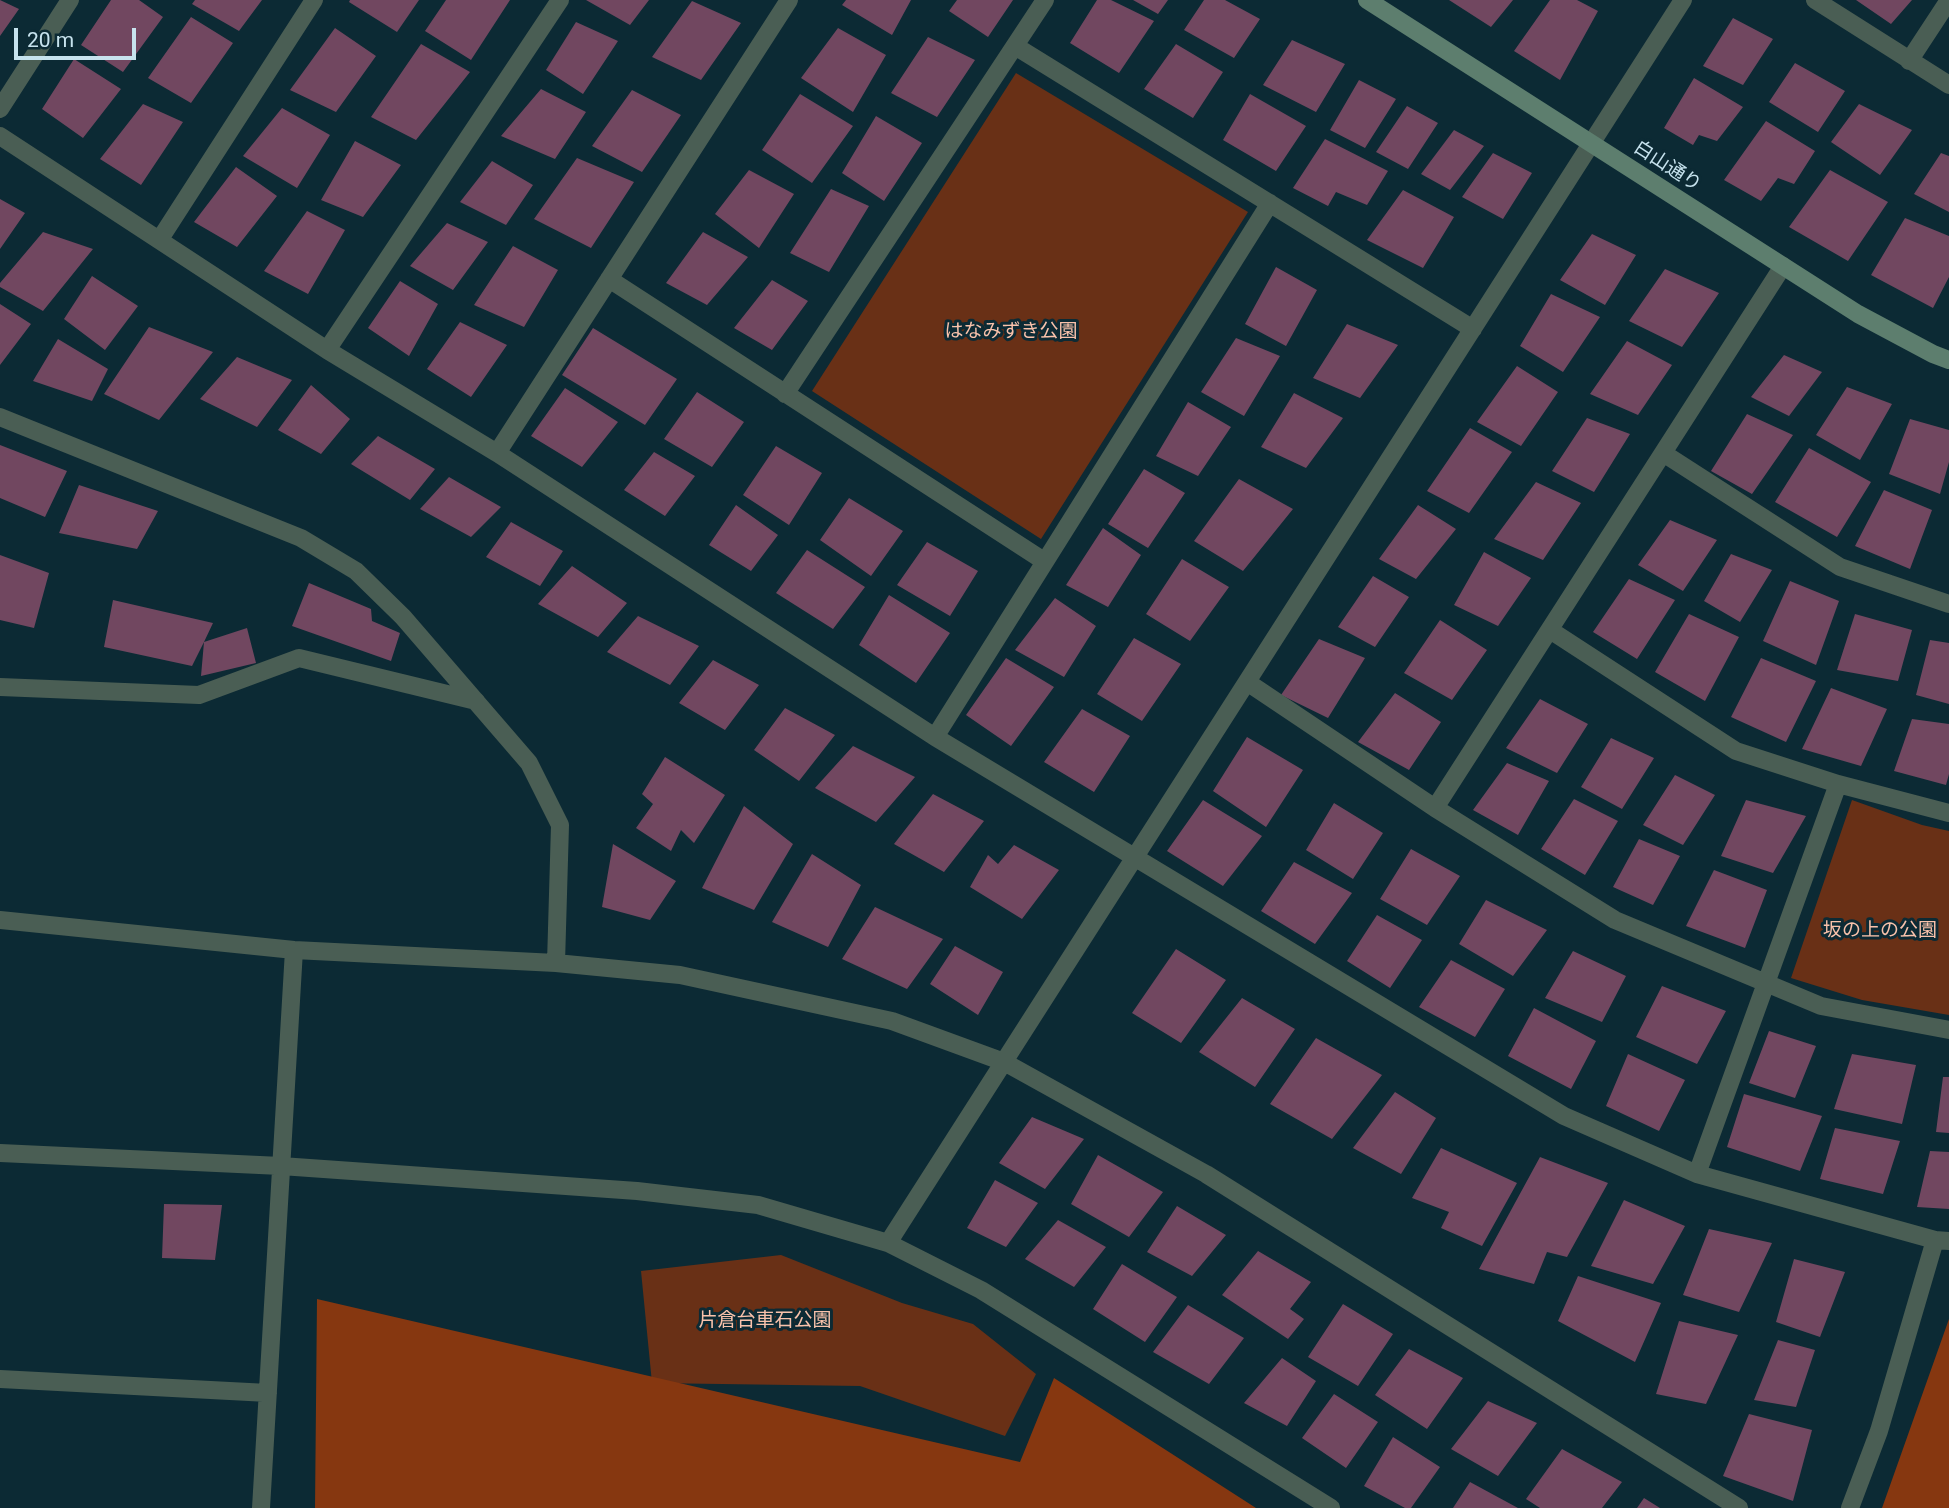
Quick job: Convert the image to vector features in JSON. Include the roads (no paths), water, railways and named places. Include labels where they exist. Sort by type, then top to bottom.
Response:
[{"type":"street","points":[[0,109],[70,0]]},
{"type":"street","points":[[160,239],[314,0]]},
{"type":"street","points":[[327,350],[560,0]]},
{"type":"street","points":[[497,453],[789,0]]},
{"type":"street","points":[[785,394],[1045,0]]},
{"type":"street","name":"白山通り","points":[[1367,0],[1858,314],[1949,360]]},
{"type":"street","points":[[888,1243],[1683,0]]},
{"type":"street","points":[[1815,0],[1949,85]]},
{"type":"street","points":[[1909,61],[1949,1]]},
{"type":"street","points":[[1015,46],[1473,329]]},
{"type":"street","points":[[0,136],[327,350],[497,453],[935,737],[1564,1116],[1697,1174],[1942,1241],[1879,1431],[1850,1508]]},
{"type":"street","points":[[935,737],[1270,203]]},
{"type":"street","points":[[1435,808],[1783,266]]},
{"type":"street","points":[[609,279],[1044,561]]},
{"type":"street","points":[[0,417],[302,538],[356,571],[403,617],[529,763],[560,825],[556,963]]},
{"type":"street","points":[[1663,453],[1840,567],[1949,604]]},
{"type":"street","points":[[1550,630],[1736,751],[1838,784],[1949,813]]},
{"type":"street","points":[[0,687],[199,695],[299,658],[476,701]]},
{"type":"street","points":[[1247,682],[1435,808],[1615,920],[1821,1006],[1949,1030]]},
{"type":"street","points":[[1697,1174],[1838,784]]},
{"type":"street","points":[[0,920],[294,950],[556,963],[680,975],[878,1018],[1004,1062],[1206,1174],[1739,1508]]},
{"type":"street","points":[[261,1508],[294,950]]},
{"type":"street","points":[[0,1153],[281,1166],[637,1191],[758,1205],[888,1243],[981,1290],[1331,1508]]},
{"type":"street","points":[[0,1379],[268,1393]]},
{"type":"park label","name":"はなみずき公園","points":[[1011,332]]},
{"type":"park label","name":"坂の上の公園","points":[[1880,931]]},
{"type":"park label","name":"片倉台車石公園","points":[[765,1321]]}]
